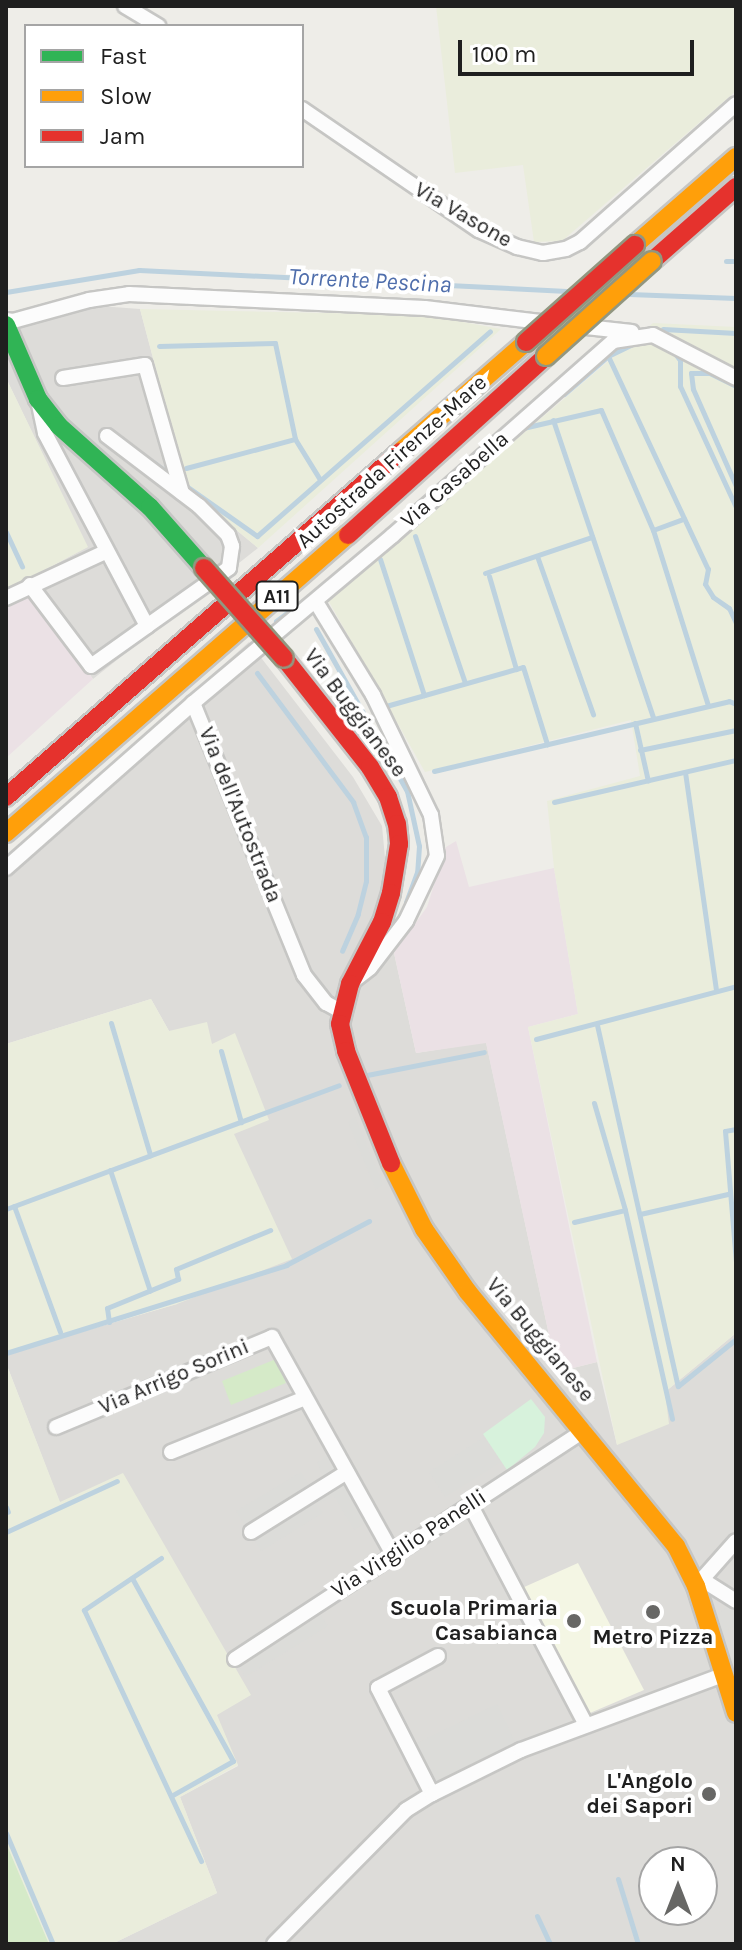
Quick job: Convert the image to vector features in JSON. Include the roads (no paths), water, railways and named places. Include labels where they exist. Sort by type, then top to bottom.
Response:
[{"type":"main road","name":"Autostrada Firenze-Mare","points":[[6,797],[736,157]]},
{"type":"main road","name":"Autostrada Firenze-Mare","points":[[6,833],[417,474],[736,187]]},
{"type":"main road","name":"Via Buggianese","points":[[6,325],[38,399],[59,426],[150,507],[284,658],[370,767],[388,797],[397,824],[399,844],[391,893],[382,922],[350,984],[342,1012],[341,1031],[346,1051],[398,1179],[424,1229],[491,1322],[667,1534],[699,1582],[736,1713]]},
{"type":"street","points":[[125,6],[155,24]]},
{"type":"street","name":"Via Vasone","points":[[304,110],[479,230],[517,247],[543,253],[580,242],[736,104]]},
{"type":"street","points":[[6,325],[89,300],[129,294],[425,308],[653,335],[736,378]]},
{"type":"street","name":"Via Casabella","points":[[193,703],[316,602],[613,341],[653,335]]},
{"type":"street","points":[[63,378],[145,365],[182,493]]},
{"type":"street","points":[[38,399],[45,433],[105,552],[147,626]]},
{"type":"street","points":[[30,585],[91,666],[229,568],[232,559],[228,535],[182,493],[107,436]]},
{"type":"street","points":[[6,598],[105,552]]},
{"type":"street","name":"Via Buggianese","points":[[316,602],[373,695],[431,815],[437,856],[406,921],[370,968],[350,984]]},
{"type":"street","name":"Via dell'Autostrada","points":[[6,868],[193,703],[304,975],[326,1003],[342,1012]]},
{"type":"street","name":"Via Arrigo Sorini","points":[[56,1427],[272,1337],[393,1554]]},
{"type":"street","points":[[171,1452],[305,1398]]},
{"type":"street","name":"Via Virgilio Panelli","points":[[235,1659],[584,1431]]},
{"type":"street","points":[[251,1532],[347,1472]]},
{"type":"street","points":[[470,1504],[586,1725]]},
{"type":"street","points":[[736,1541],[699,1582],[736,1601]]},
{"type":"street","points":[[432,1794],[378,1688],[438,1656]]},
{"type":"street","points":[[274,1944],[406,1810],[432,1794],[521,1750],[723,1675]]},
{"type":"waterway","points":[[726,261],[736,261]]},
{"type":"waterway","name":"Torrente Pescina","points":[[6,292],[139,270],[571,291]]},
{"type":"waterway","name":"Torrente Pescina","points":[[629,294],[736,298]]},
{"type":"waterway","points":[[663,329],[736,333]]},
{"type":"waterway","points":[[182,483],[257,536],[490,331]]},
{"type":"waterway","points":[[159,346],[275,343],[295,439],[319,478]]},
{"type":"waterway","points":[[564,394],[608,356],[633,344]]},
{"type":"waterway","points":[[673,351],[680,360],[680,386],[736,507]]},
{"type":"waterway","points":[[608,356],[708,569],[705,584],[713,597],[729,608],[736,623]]},
{"type":"waterway","points":[[736,386],[709,373],[691,373],[693,389],[736,486]]},
{"type":"waterway","points":[[523,428],[601,410],[653,530],[708,706]]},
{"type":"waterway","points":[[553,420],[653,718]]},
{"type":"waterway","points":[[186,468],[295,439]]},
{"type":"waterway","points":[[153,462],[174,477]]},
{"type":"waterway","points":[[653,530],[684,519]]},
{"type":"waterway","points":[[6,532],[22,567]]},
{"type":"waterway","points":[[415,536],[465,683]]},
{"type":"waterway","points":[[485,573],[592,537]]},
{"type":"waterway","points":[[537,556],[593,714]]},
{"type":"waterway","points":[[380,559],[424,695]]},
{"type":"waterway","points":[[489,576],[516,669]]},
{"type":"waterway","points":[[276,621],[320,588]]},
{"type":"waterway","points":[[316,629],[407,791],[419,846],[417,872],[406,902]]},
{"type":"waterway","points":[[386,706],[523,667],[547,744]]},
{"type":"waterway","points":[[257,673],[353,802],[366,837],[366,881],[358,914],[342,951]]},
{"type":"waterway","points":[[434,771],[729,701],[736,704]]},
{"type":"waterway","points":[[635,723],[648,781]]},
{"type":"waterway","points":[[640,750],[736,730]]},
{"type":"waterway","points":[[554,802],[736,760]]},
{"type":"waterway","points":[[685,772],[716,991]]},
{"type":"waterway","points":[[536,1039],[736,986]]},
{"type":"waterway","points":[[111,1023],[150,1155]]},
{"type":"waterway","points":[[597,1025],[678,1386],[736,1339]]},
{"type":"waterway","points":[[221,1051],[241,1122]]},
{"type":"waterway","points":[[367,1075],[484,1052]]},
{"type":"waterway","points":[[6,1209],[339,1085]]},
{"type":"waterway","points":[[594,1103],[625,1210],[672,1419]]},
{"type":"waterway","points":[[736,1129],[725,1131],[736,1262]]},
{"type":"waterway","points":[[110,1170],[150,1291]]},
{"type":"waterway","points":[[640,1214],[728,1194]]},
{"type":"waterway","points":[[14,1206],[60,1332]]},
{"type":"waterway","points":[[574,1222],[625,1210]]},
{"type":"waterway","points":[[6,1353],[286,1265],[369,1221]]},
{"type":"waterway","points":[[109,1322],[107,1308],[178,1279],[176,1269],[270,1230]]},
{"type":"waterway","points":[[6,1532],[117,1481]]},
{"type":"waterway","points":[[6,1507],[8,1512]]},
{"type":"waterway","points":[[161,1558],[84,1610],[201,1861]]},
{"type":"waterway","points":[[132,1578],[233,1761],[171,1796]]},
{"type":"waterway","points":[[6,1833],[53,1944]]},
{"type":"waterway","points":[[618,1879],[638,1944]]},
{"type":"waterway","points":[[537,1916],[550,1944]]},
{"type":"place","name":"Metro Pizza","points":[[653,1612]]},
{"type":"place","name":"Scuola Primaria Casabianca","points":[[574,1621]]},
{"type":"place","name":"L'Angolo dei Sapori","points":[[709,1794]]}]
